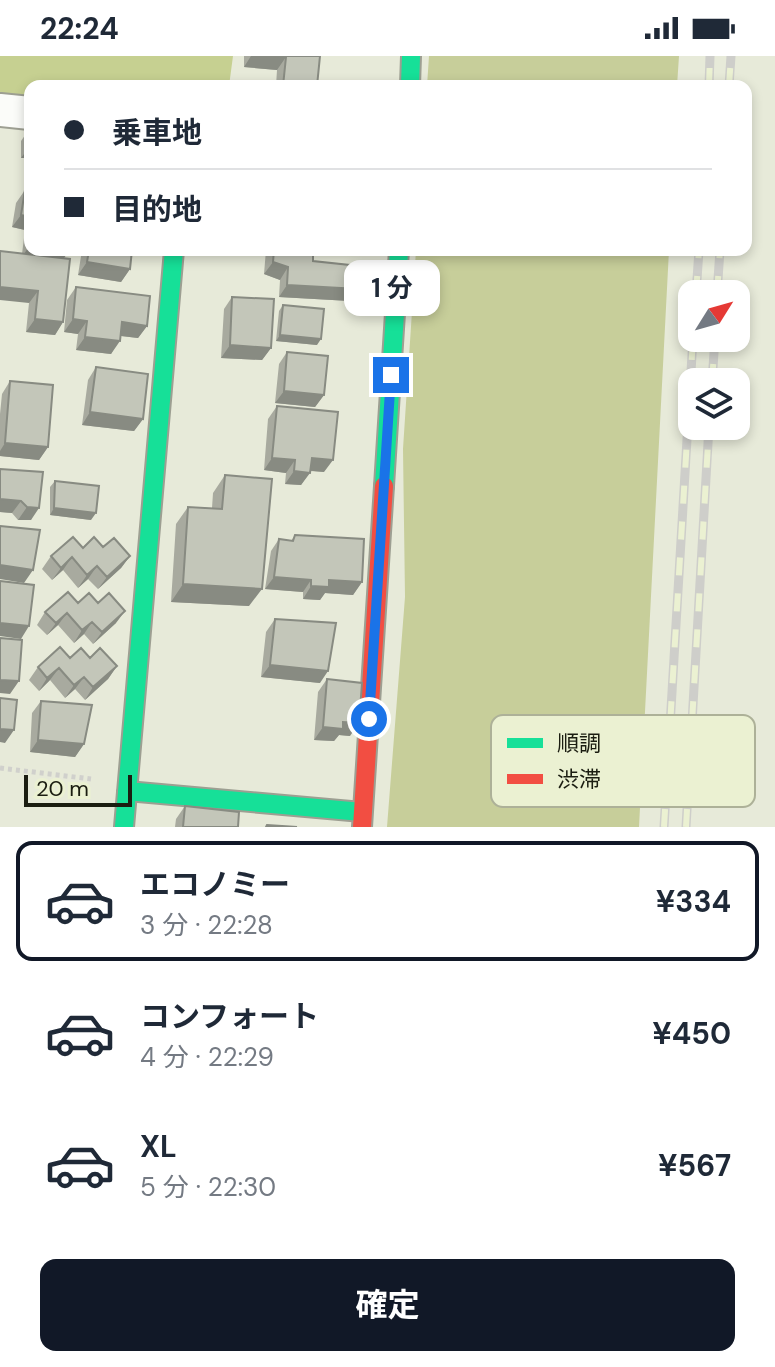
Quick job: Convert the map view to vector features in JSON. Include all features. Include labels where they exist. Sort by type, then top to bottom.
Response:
[{"type":"street","points":[[410,80],[411,56]]},
{"type":"street","points":[[0,110],[24,112]]},
{"type":"street","points":[[124,827],[173,256]]},
{"type":"street","points":[[127,787],[362,820],[399,256]]},
{"type":"path","points":[[0,768],[127,787]]},
{"type":"shaded area","points":[[0,56],[233,56],[230,80],[24,80],[24,98],[0,96]]},
{"type":"shaded area","points":[[429,56],[679,56],[677,80],[427,80]]},
{"type":"shaded area","points":[[416,256],[669,256],[645,715],[491,715],[491,807],[640,807],[639,827],[387,827],[405,597],[403,449]]},
{"type":"building","points":[[272,56],[320,56],[318,80],[284,80],[286,57]]},
{"type":"building","points":[[0,251],[70,259],[63,322],[35,319],[38,291],[0,287]]},
{"type":"building","points":[[88,256],[131,256],[130,269],[87,262]]},
{"type":"building","points":[[274,256],[313,256],[313,261],[359,266],[359,289],[287,285],[288,267],[273,262]]},
{"type":"building","points":[[76,287],[150,296],[147,326],[122,322],[120,341],[85,337],[87,321],[73,319]]},
{"type":"building","points":[[232,297],[274,299],[271,348],[230,345]]},
{"type":"building","points":[[283,305],[324,309],[321,339],[280,335]]},
{"type":"building","points":[[287,352],[328,356],[324,395],[284,391]]},
{"type":"building","points":[[96,367],[148,374],[143,419],[90,412]]},
{"type":"building","points":[[10,381],[53,385],[48,447],[5,443]]},
{"type":"building","points":[[277,406],[338,412],[333,460],[312,458],[310,473],[294,471],[295,460],[272,458]]},
{"type":"building","points":[[0,469],[43,472],[39,508],[27,507],[21,501],[0,499]]},
{"type":"building","points":[[225,475],[272,479],[262,589],[183,584],[188,507],[222,509]]},
{"type":"building","points":[[55,481],[99,486],[96,513],[54,508]]},
{"type":"building","points":[[0,526],[40,530],[33,570],[0,565]]},
{"type":"building","points":[[295,535],[364,539],[362,582],[329,580],[329,587],[311,586],[311,580],[274,577],[279,539],[293,541]]},
{"type":"building","points":[[73,537],[83,548],[94,537],[103,547],[114,538],[130,556],[107,577],[97,566],[87,575],[72,557],[61,568],[51,556]]},
{"type":"building","points":[[0,581],[34,585],[29,626],[0,623]]},
{"type":"building","points":[[68,592],[78,603],[89,593],[98,603],[109,593],[125,611],[102,632],[92,622],[82,630],[67,613],[56,623],[45,612]]},
{"type":"building","points":[[275,619],[336,623],[328,671],[270,665]]},
{"type":"building","points":[[0,638],[22,640],[19,681],[0,680]]},
{"type":"building","points":[[60,647],[70,658],[81,648],[90,658],[100,648],[117,666],[93,687],[84,677],[74,685],[59,668],[47,678],[38,667]]},
{"type":"building","points":[[327,679],[362,683],[359,723],[343,722],[343,729],[323,727]]},
{"type":"building","points":[[0,698],[17,700],[14,730],[0,729]]},
{"type":"building","points":[[41,701],[92,705],[84,744],[38,740]]},
{"type":"building","points":[[185,806],[239,812],[238,827],[183,827]]},
{"type":"railway","points":[[709,80],[710,56]]},
{"type":"railway","points":[[729,80],[731,56]]},
{"type":"railway","points":[[697,280],[699,256]]},
{"type":"railway","points":[[718,280],[720,256]]},
{"type":"railway","points":[[671,715],[692,352]]},
{"type":"railway","points":[[713,368],[714,352]]},
{"type":"railway","points":[[692,715],[708,440]]},
{"type":"railway","points":[[664,827],[665,807]]},
{"type":"railway","points":[[686,827],[687,807]]},
{"type":"traffic: fast","points":[[410,80],[411,56]]},
{"type":"traffic: fast","points":[[124,827],[173,256]]},
{"type":"traffic: fast","points":[[384,486],[399,256]]},
{"type":"traffic: fast","points":[[127,791],[362,812]]},
{"type":"traffic: jam","points":[[362,827],[384,486]]},
{"type":"route","points":[[369,719],[391,375]]}]
